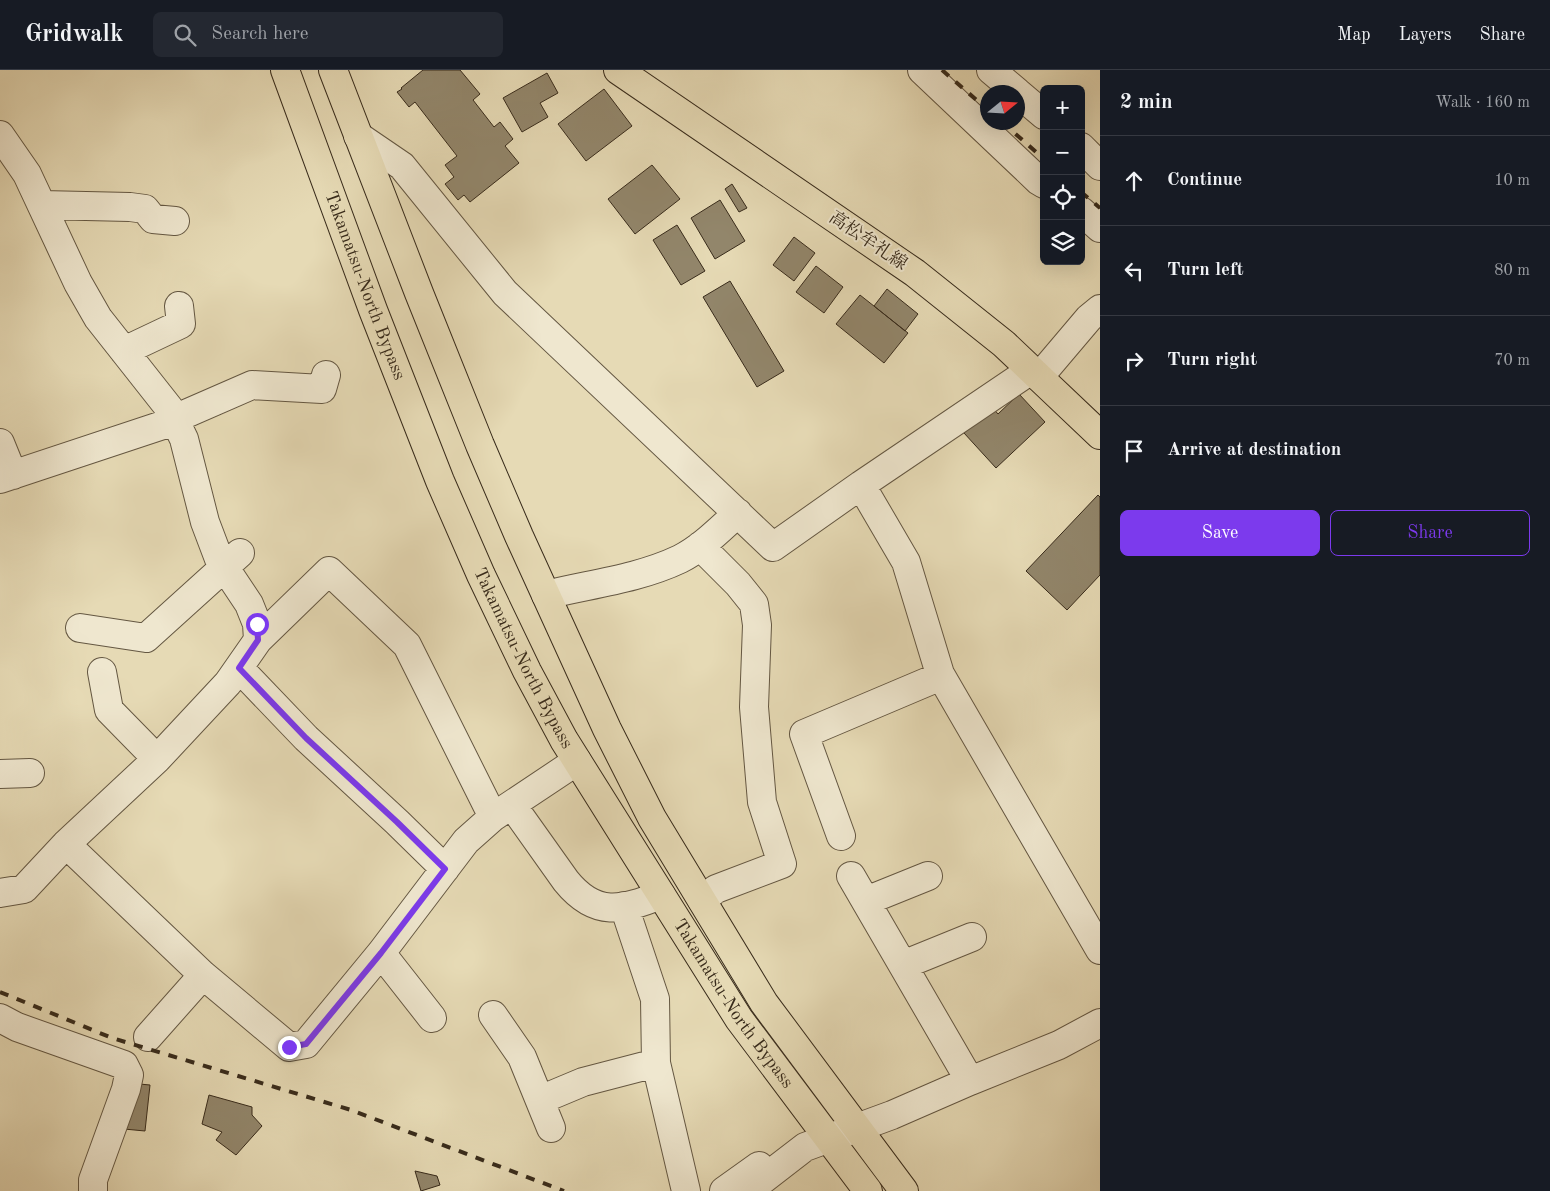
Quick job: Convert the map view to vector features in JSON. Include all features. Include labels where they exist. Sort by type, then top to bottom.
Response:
[{"type":"main road","name":"Takamatsu-North Bypass","points":[[286,70],[373,310],[440,481],[481,575],[523,662],[577,761],[816,1143],[868,1191]]},
{"type":"main road","name":"Takamatsu-North Bypass","points":[[333,70],[480,445],[607,729],[643,800],[764,1004],[904,1191]]},
{"type":"main road","name":"高松牟礼線","points":[[618,70],[916,273],[1004,344],[1100,435]]},
{"type":"street","points":[[922,70],[1040,182]]},
{"type":"street","points":[[991,70],[1008,85]]},
{"type":"street","points":[[1025,100],[1040,112]]},
{"type":"street","points":[[0,135],[27,174],[78,283],[94,311],[168,408],[175,420],[184,439],[206,522],[219,559],[232,560]]},
{"type":"street","points":[[358,136],[402,166],[505,293],[773,547],[861,485],[1035,373],[1100,309]]},
{"type":"street","points":[[42,205],[130,207],[145,209],[153,219],[174,221]]},
{"type":"street","points":[[1085,215],[1100,228]]},
{"type":"street","points":[[124,351],[181,324],[179,306]]},
{"type":"street","points":[[0,443],[7,477],[175,420],[252,385],[322,389],[326,375]]},
{"type":"street","points":[[861,485],[906,562],[942,676],[1100,950]]},
{"type":"street","points":[[546,595],[640,574],[680,559],[700,546],[738,513]]},
{"type":"street","points":[[700,546],[738,584],[754,604],[757,625],[754,707],[762,802],[782,864],[716,890],[702,900]]},
{"type":"street","points":[[80,628],[146,638],[232,560]]},
{"type":"street","points":[[232,560],[257,624],[258,640]]},
{"type":"street","points":[[0,893],[24,889],[66,844],[157,759],[228,683],[258,640],[329,571],[407,645],[502,811],[575,892],[585,900],[611,908],[661,895]]},
{"type":"street","points":[[239,668],[306,738],[445,869]]},
{"type":"street","points":[[102,672],[109,710],[157,759]]},
{"type":"street","points":[[841,836],[804,734],[942,676]]},
{"type":"street","points":[[66,844],[202,975],[289,1047],[306,1044],[381,953],[466,841],[502,811],[577,761]]},
{"type":"street","points":[[0,774],[30,773]]},
{"type":"street","points":[[851,876],[970,1081]]},
{"type":"street","points":[[866,901],[928,876]]},
{"type":"street","points":[[624,906],[655,999],[656,1063],[686,1191]]},
{"type":"street","points":[[903,966],[972,937]]},
{"type":"street","points":[[381,953],[432,1018]]},
{"type":"street","points":[[148,1037],[202,975]]},
{"type":"street","points":[[493,1015],[522,1057],[551,1128]]},
{"type":"street","points":[[0,1018],[18,1027],[124,1065],[129,1075],[126,1089],[93,1180],[93,1191]]},
{"type":"street","points":[[724,1191],[791,1147],[816,1143],[856,1128],[1059,1045],[1100,1024]]},
{"type":"street","points":[[540,1100],[583,1082],[656,1063]]},
{"type":"street","points":[[748,1191],[816,1143]]},
{"type":"building","points":[[423,70],[460,70],[480,94],[473,100],[494,127],[500,122],[513,139],[505,146],[519,163],[470,202],[464,195],[458,200],[445,184],[454,177],[445,165],[457,156],[415,102],[409,107],[397,92]]},
{"type":"building","points":[[547,73],[558,93],[540,103],[548,117],[522,132],[503,98]]},
{"type":"building","points":[[604,89],[632,126],[586,161],[558,124]]},
{"type":"building","points":[[652,165],[680,199],[635,234],[608,199]]},
{"type":"building","points":[[732,184],[747,208],[739,212],[725,189]]},
{"type":"building","points":[[720,200],[745,241],[715,259],[691,218]]},
{"type":"building","points":[[677,225],[705,271],[681,285],[653,240]]},
{"type":"building","points":[[794,237],[815,253],[794,281],[773,265]]},
{"type":"building","points":[[816,266],[843,287],[824,313],[796,292]]},
{"type":"building","points":[[730,281],[784,371],[757,387],[703,297]]},
{"type":"building","points":[[887,289],[918,314],[905,331],[874,306]]},
{"type":"building","points":[[860,295],[908,333],[884,363],[836,324]]},
{"type":"building","points":[[1019,394],[1045,422],[996,468],[964,433],[992,407],[998,414]]},
{"type":"building","points":[[1098,495],[1100,497],[1100,575],[1067,610],[1026,571]]},
{"type":"building","points":[[129,1083],[150,1085],[145,1131],[124,1129]]},
{"type":"building","points":[[209,1095],[252,1107],[252,1115],[262,1126],[236,1155],[216,1140],[222,1132],[202,1124]]},
{"type":"building","points":[[415,1171],[437,1176],[440,1185],[421,1191]]},
{"type":"railway","points":[[942,70],[980,103]]},
{"type":"railway","points":[[1011,130],[1040,155]]},
{"type":"railway","points":[[1085,195],[1100,208]]},
{"type":"railway","points":[[0,992],[112,1038],[351,1110],[564,1191]]},
{"type":"route","points":[[257,624],[258,640],[239,668],[306,738],[445,869],[381,953],[306,1044],[289,1047]]}]
